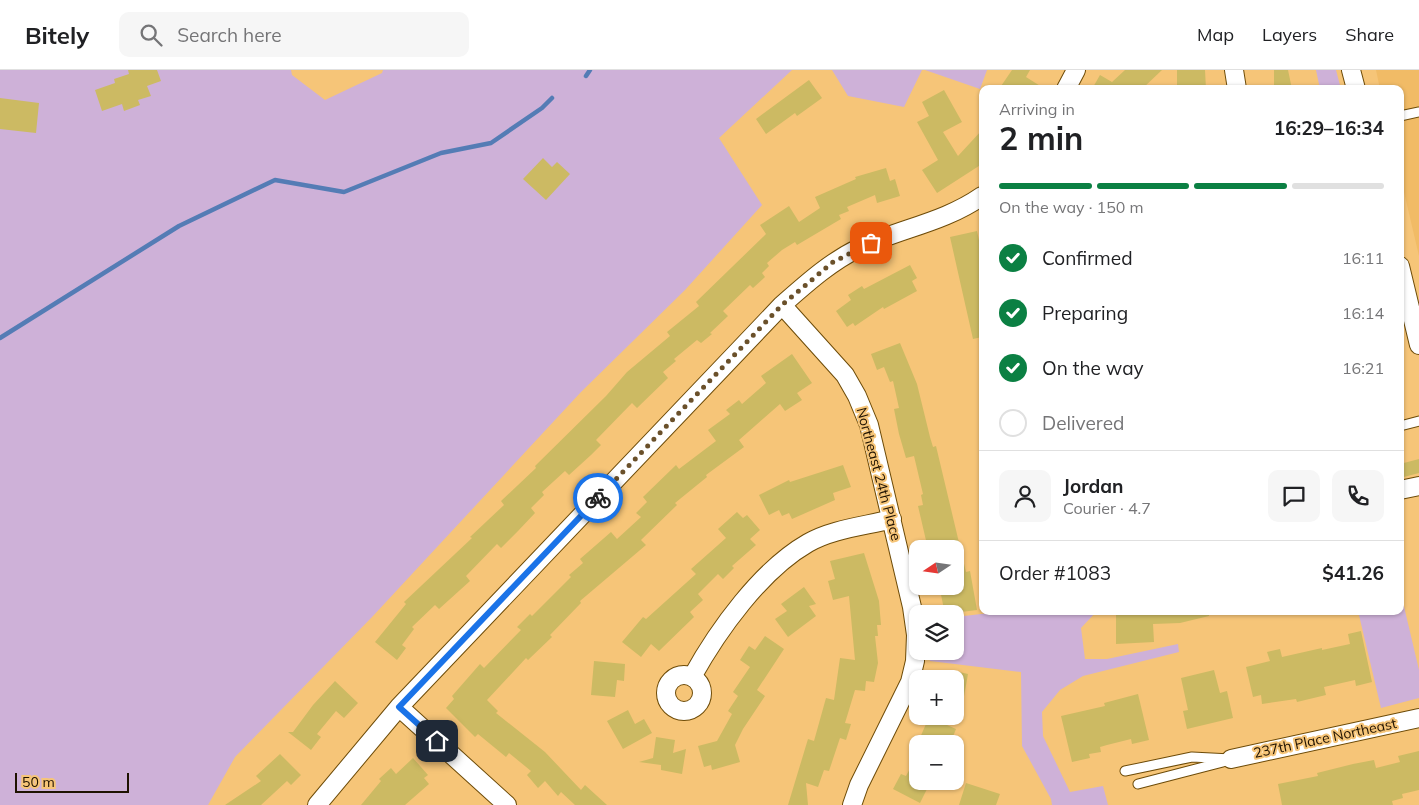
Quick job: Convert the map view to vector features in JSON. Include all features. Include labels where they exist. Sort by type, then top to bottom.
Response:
[{"type":"street","points":[[1068,85],[1076,70]]},
{"type":"street","points":[[1234,70],[1236,85]]},
{"type":"street","points":[[1351,70],[1355,85]]},
{"type":"street","points":[[317,805],[399,707],[782,305],[833,262],[859,248],[932,222],[979,201]]},
{"type":"street","points":[[1404,283],[1419,345]]},
{"type":"street","name":"Northeast 24th Place","points":[[782,305],[845,375],[857,396],[869,425],[912,607],[916,635],[915,661],[910,682],[859,785],[852,805]]},
{"type":"street","points":[[1404,489],[1419,486]]},
{"type":"street","points":[[692,677],[728,618],[771,572],[789,556],[809,542],[827,535],[892,519]]},
{"type":"street","points":[[399,707],[507,805]]},
{"type":"street","name":"237th Place Northeast","points":[[1231,759],[1419,718]]},
{"type":"lane","points":[[1404,115],[1419,112]]},
{"type":"lane","points":[[1404,425],[1419,421]]},
{"type":"lane","points":[[1125,771],[1192,757],[1231,759]]},
{"type":"lane","points":[[1138,784],[1231,759]]},
{"type":"shaded area","points":[[0,70],[291,70],[292,75],[325,100],[382,73],[383,70],[792,70],[719,138],[762,205],[685,290],[581,392],[373,616],[235,757],[208,805],[0,805]]},
{"type":"shaded area","points":[[832,70],[922,70],[904,107],[848,96]]},
{"type":"shaded area","points":[[925,70],[987,70],[979,89]]},
{"type":"shaded area","points":[[1316,70],[1336,70],[1340,85],[1319,85]]},
{"type":"shaded area","points":[[1376,70],[1419,70],[1419,256],[1404,192],[1404,85],[1379,85]]},
{"type":"shaded area","points":[[1404,606],[1419,670],[1419,698],[1381,708],[1359,615],[1404,615]]},
{"type":"shaded area","points":[[979,614],[1093,615],[1081,628],[1085,659],[1107,659],[1178,644],[1179,652],[1083,676],[1060,690],[1042,712],[1043,736],[1070,792],[1103,786],[1108,805],[1052,805],[1051,799],[1022,746],[1021,672],[930,661],[964,660],[964,616]]},
{"type":"building","points":[[128,70],[157,70],[161,81],[147,86],[151,96],[138,100],[140,105],[124,111],[122,104],[102,111],[95,90],[115,83],[114,79],[129,74]]},
{"type":"building","points":[[1012,70],[1030,70],[1026,77],[1039,85],[1002,85]]},
{"type":"building","points":[[1125,70],[1162,70],[1146,85],[1094,85],[1100,75],[1112,82]]},
{"type":"building","points":[[1177,70],[1205,70],[1206,85],[1177,85]]},
{"type":"building","points":[[1274,70],[1288,70],[1291,85],[1274,85]]},
{"type":"building","points":[[809,80],[822,98],[797,116],[795,113],[766,134],[756,119]]},
{"type":"building","points":[[944,90],[962,122],[943,132],[958,156],[979,133],[979,166],[937,193],[922,170],[938,160],[917,122],[929,116],[922,102]]},
{"type":"building","points":[[0,98],[39,103],[36,133],[0,129]]},
{"type":"building","points":[[543,158],[552,167],[557,162],[570,174],[546,200],[523,179]]},
{"type":"building","points":[[886,168],[890,181],[895,179],[900,196],[877,203],[875,195],[847,207],[849,211],[839,215],[841,219],[797,245],[795,242],[782,250],[767,263],[769,266],[762,273],[765,277],[753,288],[750,285],[723,311],[728,316],[710,333],[712,334],[701,343],[697,340],[674,359],[676,361],[663,372],[668,378],[637,408],[632,403],[596,440],[601,445],[591,455],[569,475],[565,471],[542,492],[544,495],[531,508],[535,513],[501,548],[497,544],[466,576],[470,581],[439,609],[435,605],[412,627],[414,629],[402,645],[406,648],[397,660],[375,642],[406,604],[404,602],[472,538],[470,537],[504,505],[501,501],[536,468],[535,466],[606,396],[627,372],[670,336],[667,332],[699,306],[696,302],[766,234],[760,225],[789,206],[799,222],[820,208],[815,197],[856,179],[855,177]]},
{"type":"building","points":[[977,231],[979,240],[979,338],[973,339],[950,237]]},
{"type":"building","points":[[910,265],[917,278],[912,281],[917,291],[884,309],[883,307],[855,326],[853,323],[847,327],[836,311],[851,300],[848,295],[862,286],[864,289]]},
{"type":"building","points":[[900,343],[917,384],[933,447],[936,446],[958,540],[926,540],[918,506],[923,505],[921,495],[923,494],[914,456],[906,458],[899,434],[894,409],[899,408],[893,381],[890,382],[884,367],[877,370],[871,354]]},
{"type":"building","points":[[792,354],[812,383],[797,393],[802,400],[785,411],[780,404],[739,440],[744,447],[706,475],[707,477],[675,503],[677,505],[641,540],[646,545],[580,601],[581,603],[550,635],[552,637],[528,660],[526,658],[487,700],[498,711],[496,713],[545,752],[581,790],[585,785],[607,805],[575,805],[561,792],[558,796],[545,781],[538,788],[527,775],[531,771],[509,753],[506,757],[478,734],[475,737],[446,708],[454,699],[452,696],[480,664],[484,668],[521,630],[517,627],[530,614],[532,616],[571,577],[569,575],[583,563],[580,559],[611,532],[617,539],[641,517],[636,513],[647,502],[643,497],[676,465],[679,469],[716,441],[708,430],[730,414],[726,410],[739,400],[742,404],[766,383],[761,376]]},
{"type":"building","points":[[1419,459],[1419,473],[1404,477],[1404,463]]},
{"type":"building","points":[[843,465],[851,487],[833,493],[835,500],[792,519],[789,513],[782,516],[779,510],[769,515],[759,495],[789,480],[790,482]]},
{"type":"building","points":[[737,512],[743,518],[747,515],[760,530],[750,539],[756,545],[732,566],[734,568],[723,579],[718,574],[698,594],[703,600],[690,612],[694,617],[659,651],[651,644],[641,657],[622,642],[643,617],[646,619],[696,574],[691,569],[726,538],[718,529]]},
{"type":"building","points":[[864,553],[879,601],[881,625],[877,625],[878,636],[875,636],[878,663],[874,682],[866,681],[865,691],[855,690],[845,723],[851,724],[846,740],[840,738],[829,771],[824,770],[818,787],[806,783],[808,805],[788,805],[808,739],[814,741],[826,698],[834,700],[840,658],[855,660],[849,596],[833,600],[828,581],[835,579],[830,561]]},
{"type":"building","points":[[964,564],[966,572],[970,571],[977,610],[964,612],[964,605],[943,605],[941,595],[964,595]]},
{"type":"building","points":[[804,587],[816,604],[809,606],[816,616],[788,637],[775,619],[787,611],[781,604]]},
{"type":"building","points":[[1116,615],[1209,615],[1180,623],[1153,624],[1154,642],[1116,644]]},
{"type":"building","points":[[1361,631],[1372,682],[1356,686],[1355,680],[1324,687],[1326,695],[1297,702],[1296,699],[1262,704],[1261,695],[1253,697],[1246,667],[1270,661],[1267,652],[1280,649],[1282,657],[1350,644],[1348,634]]},
{"type":"building","points":[[765,636],[784,649],[757,690],[765,696],[743,729],[735,745],[740,762],[712,770],[711,765],[704,767],[698,746],[717,741],[732,714],[728,711],[738,696],[733,692],[750,667],[740,660],[749,646],[755,650]]},
{"type":"building","points":[[594,661],[625,664],[624,681],[617,680],[615,697],[591,695]]},
{"type":"building","points":[[1214,670],[1220,693],[1227,691],[1233,718],[1187,729],[1183,711],[1188,710],[1181,678]]},
{"type":"building","points":[[964,673],[968,674],[964,696]]},
{"type":"building","points":[[335,681],[358,703],[344,718],[336,711],[317,734],[321,737],[311,750],[288,732],[293,732],[313,705]]},
{"type":"building","points":[[1138,694],[1149,740],[1132,744],[1131,739],[1100,747],[1101,752],[1089,754],[1090,758],[1072,762],[1061,716],[1105,706],[1104,703]]},
{"type":"building","points":[[628,710],[635,724],[644,719],[652,733],[623,749],[607,721]]},
{"type":"building","points":[[926,725],[947,725],[956,729],[954,735],[921,735]]},
{"type":"building","points":[[656,737],[675,740],[673,753],[686,749],[682,774],[661,770],[661,765],[639,762],[653,758]]},
{"type":"building","points":[[1419,751],[1419,790],[1402,794],[1403,798],[1392,801],[1393,805],[1282,805],[1278,784],[1318,776],[1317,773],[1374,760],[1376,768],[1400,762],[1398,756]]},
{"type":"building","points":[[280,754],[301,775],[291,785],[287,781],[261,805],[225,805],[261,781],[256,776]]},
{"type":"building","points":[[413,758],[428,775],[424,778],[429,784],[405,805],[361,805],[381,781],[379,779],[391,768],[396,774]]},
{"type":"building","points":[[909,770],[909,790],[926,790],[920,803],[893,789],[901,774],[906,776]]},
{"type":"building","points":[[966,783],[1000,794],[996,805],[959,805]]},
{"type":"waterway","points":[[586,76],[590,70]]},
{"type":"waterway","points":[[0,338],[179,226],[275,180],[344,192],[441,153],[491,143],[542,108],[552,98]]},
{"type":"way so far","points":[[598,498],[782,305],[833,262],[871,243]]},
{"type":"route","points":[[437,741],[399,707],[598,498]]}]
